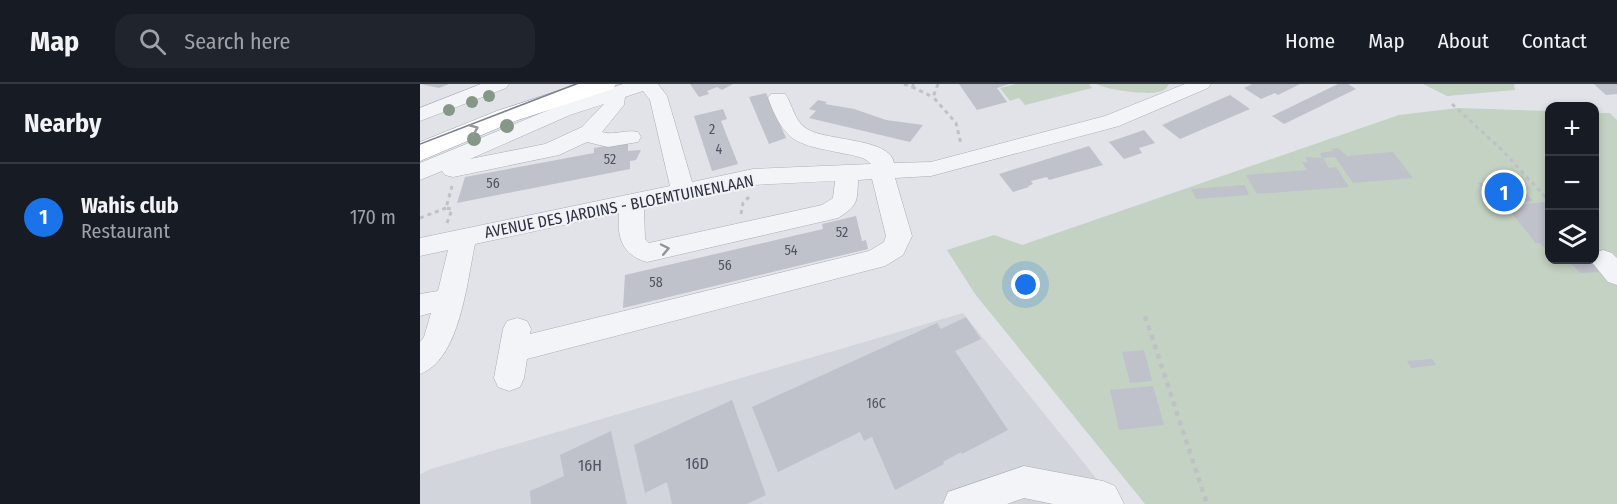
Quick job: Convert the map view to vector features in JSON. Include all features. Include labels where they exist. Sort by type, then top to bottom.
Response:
[{"type":"main road","points":[[420,130],[543,84]]},
{"type":"main road","points":[[439,161],[506,116],[610,89]]},
{"type":"street","points":[[420,115],[466,90],[500,84]]},
{"type":"street","points":[[596,136],[614,105],[610,89],[643,84]]},
{"type":"street","points":[[648,84],[660,100],[683,191]]},
{"type":"street","name":"AVENUE DES JARDINS - BLOEMTUINENLAAN","points":[[420,247],[753,177],[931,169],[1112,121],[1201,84]]},
{"type":"street","points":[[513,352],[876,260],[894,248],[899,236],[882,172],[883,160],[868,151],[822,142],[799,134],[788,123],[778,98]]},
{"type":"street","points":[[420,171],[439,161],[551,150],[557,153],[567,151],[596,136],[630,136]]},
{"type":"street","points":[[802,175],[809,158],[822,142]]},
{"type":"street","points":[[632,201],[632,242],[636,249],[647,253],[829,212],[845,202],[848,174]]},
{"type":"street","points":[[420,362],[437,343],[464,237]]},
{"type":"street","points":[[420,306],[449,299]]},
{"type":"street","points":[[960,504],[1024,482],[1103,498],[1107,504]]},
{"type":"path","points":[[904,84],[913,85],[933,97],[954,117],[961,131],[961,143],[973,158]]},
{"type":"path","points":[[933,97],[938,84]]},
{"type":"path","points":[[1452,104],[1502,150],[1545,197]]},
{"type":"path","points":[[439,161],[446,208]]},
{"type":"path","points":[[743,232],[741,213],[743,203],[755,187],[753,177]]},
{"type":"path","points":[[420,218],[446,208],[452,209],[444,232],[464,237]]},
{"type":"path","points":[[1145,316],[1206,504]]},
{"type":"shaded area","points":[[963,313],[1117,504],[420,504],[420,474],[431,469]]},
{"type":"green space","points":[[1016,84],[1089,84],[1092,88],[1025,105],[1019,98],[1010,101],[1000,88]]},
{"type":"green space","points":[[1097,84],[1169,84],[1162,91],[1145,93],[1118,90]]},
{"type":"green space","points":[[1423,84],[1514,84],[1515,90],[1447,96]]},
{"type":"green space","points":[[1458,108],[1545,111],[1545,264],[1599,264],[1599,113],[1610,113],[1617,120],[1617,504],[1145,504],[975,294],[947,250],[994,235],[1022,245],[1399,115]]},
{"type":"building","points":[[420,84],[449,84],[439,88]]},
{"type":"building","points":[[690,84],[733,84],[722,90],[717,87],[707,91],[709,94],[699,97]]},
{"type":"building","points":[[959,84],[1009,84],[997,88],[1007,102],[977,110]]},
{"type":"building","points":[[1252,84],[1300,84],[1278,95],[1275,93],[1261,99],[1244,88]]},
{"type":"building","points":[[1338,84],[1348,84],[1356,89],[1284,124],[1272,116]]},
{"type":"building","points":[[1594,84],[1617,84],[1617,94],[1606,95]]},
{"type":"building","points":[[766,93],[786,138],[769,144],[749,97]]},
{"type":"building","points":[[1230,95],[1250,109],[1180,139],[1162,125]]},
{"type":"building","points":[[818,100],[827,102],[825,104],[854,109],[886,120],[923,125],[910,142],[809,118],[816,111],[809,109]]},
{"type":"building","points":[[723,109],[727,119],[721,121],[738,164],[712,171],[694,116]]},
{"type":"building","points":[[1144,130],[1155,143],[1139,148],[1142,153],[1124,159],[1109,142]]},
{"type":"building","points":[[628,142],[628,151],[641,150],[636,160],[630,161],[630,169],[457,203],[465,177],[594,153],[594,148]]},
{"type":"building","points":[[1089,146],[1103,165],[1049,180],[1047,177],[1031,181],[1033,184],[1029,187],[1013,192],[999,174]]},
{"type":"building","points":[[1338,148],[1347,156],[1393,152],[1413,178],[1353,183],[1335,157],[1323,158],[1329,168],[1336,167],[1349,187],[1257,194],[1246,175],[1307,170],[1302,162],[1308,162],[1305,157],[1322,158],[1320,153]]},
{"type":"building","points":[[1515,181],[1533,201],[1518,202],[1520,205],[1544,202],[1545,248],[1540,243],[1536,243],[1508,209],[1501,210],[1478,183]]},
{"type":"building","points":[[1245,185],[1249,195],[1196,199],[1191,189]]},
{"type":"building","points":[[856,216],[862,241],[866,240],[868,249],[623,308],[625,275],[823,229],[822,224]]},
{"type":"building","points":[[1572,264],[1593,264],[1600,272],[1580,273]]},
{"type":"building","points":[[966,317],[981,339],[955,351],[1008,430],[962,454],[961,452],[943,462],[944,464],[895,490],[872,437],[864,441],[860,432],[778,472],[752,407],[937,323],[941,329]]},
{"type":"building","points":[[1144,350],[1152,381],[1130,383],[1122,352]]},
{"type":"building","points":[[1432,359],[1436,365],[1411,368],[1407,361]]},
{"type":"building","points":[[1153,386],[1164,425],[1119,430],[1110,390]]},
{"type":"building","points":[[732,400],[766,495],[747,504],[672,504],[667,482],[645,493],[634,445]]},
{"type":"building","points":[[611,431],[627,504],[531,504],[530,491],[564,476],[560,455]]},
{"type":"tram line","points":[[420,144],[576,84]]},
{"type":"place","name":"Wahis club","points":[[1504,192]]}]
